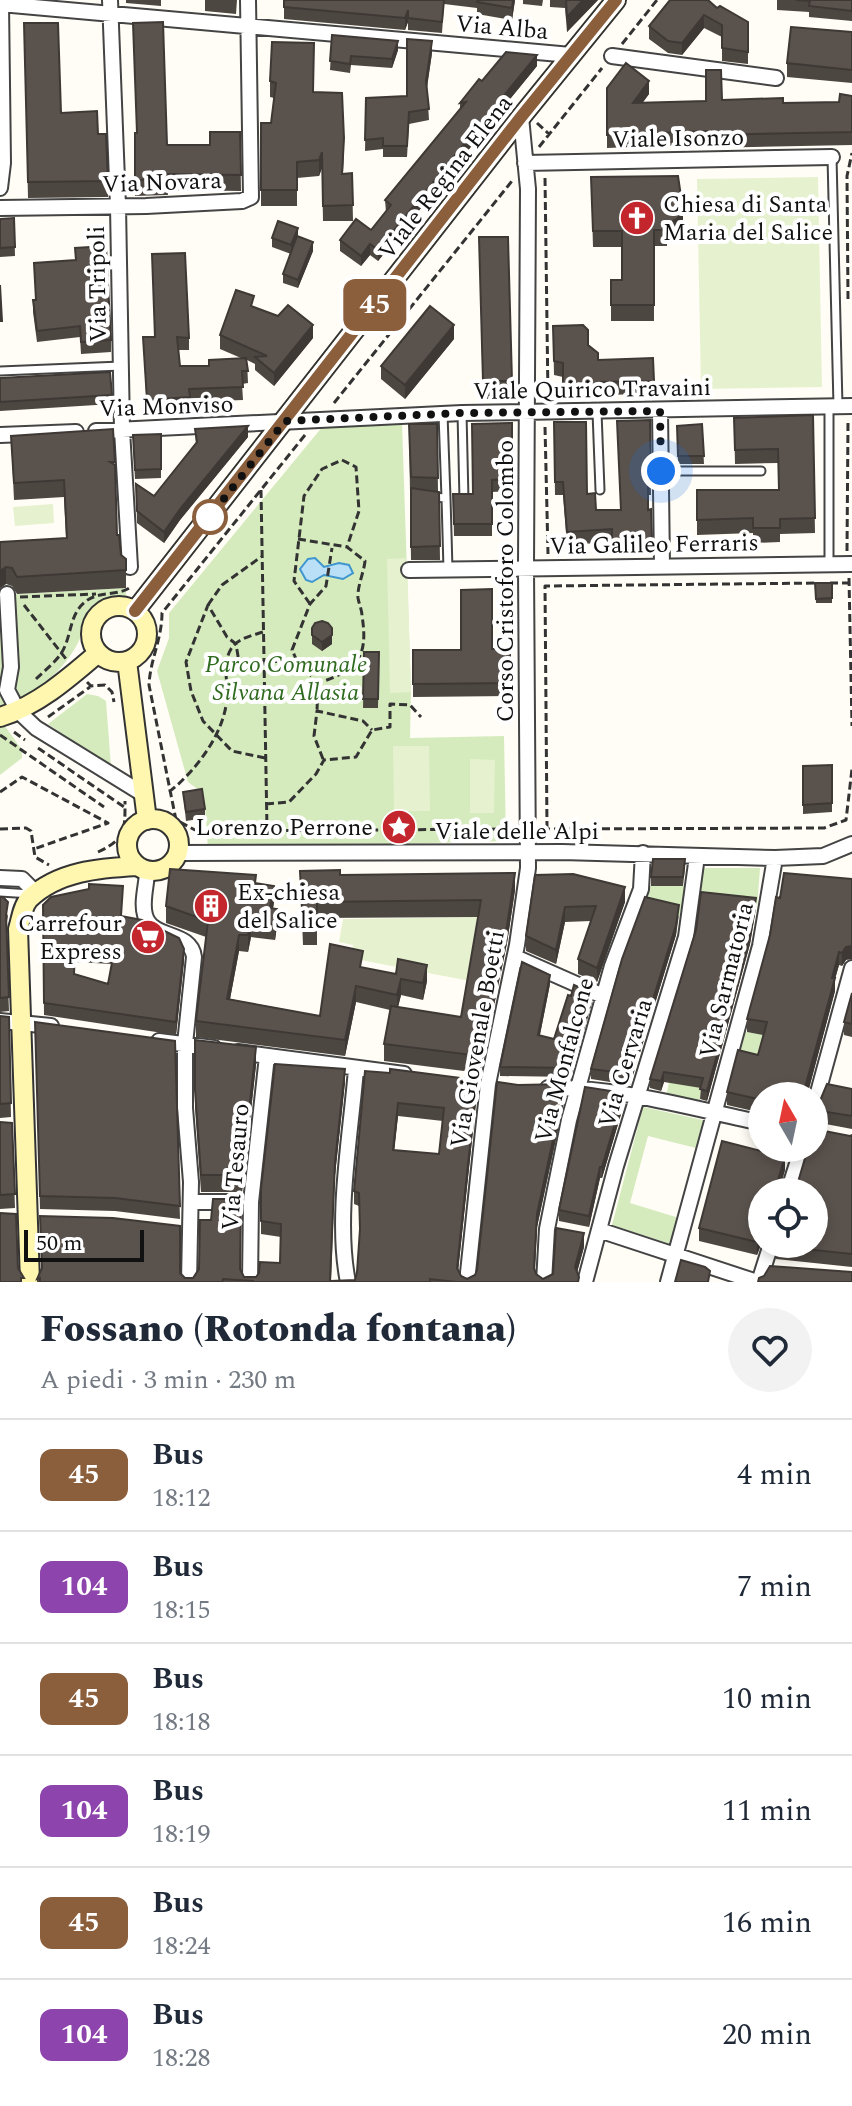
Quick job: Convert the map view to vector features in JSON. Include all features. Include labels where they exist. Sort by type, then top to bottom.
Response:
[{"type":"main road","name":"Viale Regina Elena","points":[[135,611],[616,0]]},
{"type":"main road","points":[[115,606],[135,611],[145,623],[146,642],[141,651],[127,661],[110,661],[98,653],[90,637],[99,614],[115,606]]},
{"type":"main road","points":[[9,714],[77,671],[98,653]]},
{"type":"main road","points":[[127,661],[147,820]]},
{"type":"main road","points":[[94,861],[142,869],[163,870],[178,853],[177,835],[172,828],[156,820],[147,820],[132,830],[127,847],[132,861],[142,869]]},
{"type":"main road","points":[[30,1282],[28,1219],[18,1127],[18,929],[32,889],[67,878],[94,861],[127,847]]},
{"type":"street","points":[[248,0],[248,27]]},
{"type":"street","points":[[0,4],[3,163],[0,188]]},
{"type":"street","name":"Via Alba","points":[[0,4],[110,7],[248,27],[571,55]]},
{"type":"street","name":"Via Tripoli","points":[[110,7],[122,430],[130,567]]},
{"type":"street","name":"Via Novara","points":[[0,208],[242,201],[251,197],[248,27]]},
{"type":"street","points":[[612,56],[776,78]]},
{"type":"street","name":"Corso Cristoforo Colombo","points":[[521,117],[528,189],[528,852]]},
{"type":"street","name":"Viale Isonzo","points":[[525,163],[832,157]]},
{"type":"street","name":"Viale Quirico Travaini","points":[[285,421],[527,411],[842,406]]},
{"type":"street","points":[[660,411],[662,566]]},
{"type":"street","name":"Via Monviso","points":[[0,435],[285,421]]},
{"type":"street","name":"Via Galileo Ferraris","points":[[409,570],[849,564]]},
{"type":"street","points":[[7,602],[11,667],[3,687],[9,714],[143,794]]},
{"type":"street","name":"Viale delle Alpi","points":[[178,853],[528,852],[775,858],[823,856],[851,846]]},
{"type":"street","name":"Via Giovenale Boetti","points":[[467,1282],[480,1083],[515,957],[528,852]]},
{"type":"street","name":"Via Monfalcone","points":[[544,1282],[577,1087],[603,996],[641,889],[643,853]]},
{"type":"street","name":"Via Cervaria","points":[[585,1282],[592,1235],[686,937],[697,856]]},
{"type":"street","name":"Via Sarmatoria","points":[[668,1282],[760,946],[775,858]]},
{"type":"street","points":[[142,869],[144,913],[149,924],[188,941],[193,949],[185,1044],[185,1108],[191,1202],[183,1229],[189,1282]]},
{"type":"street","points":[[0,878],[14,877],[32,889]]},
{"type":"street","points":[[515,957],[603,996]]},
{"type":"street","points":[[821,1082],[852,968]]},
{"type":"street","points":[[0,1021],[60,1028]]},
{"type":"street","points":[[142,1040],[415,1075]]},
{"type":"street","name":"Via Tesauro","points":[[250,1282],[251,1202],[267,1056]]},
{"type":"street","points":[[348,1282],[344,1263],[345,1202],[356,1069]]},
{"type":"street","points":[[480,1083],[507,1086]]},
{"type":"street","points":[[533,1088],[577,1087],[638,1096],[748,1120]]},
{"type":"street","points":[[191,1202],[251,1202]]},
{"type":"street","points":[[592,1235],[764,1275]]},
{"type":"lane","points":[[829,564],[842,406],[832,157]]},
{"type":"lane","points":[[0,371],[121,366]]},
{"type":"lane","points":[[597,412],[600,490]]},
{"type":"lane","points":[[462,413],[464,500]]},
{"type":"lane","points":[[443,414],[448,569]]},
{"type":"lane","points":[[661,471],[761,471]]},
{"type":"lane","points":[[430,497],[446,498]]},
{"type":"lane","points":[[0,892],[32,889]]},
{"type":"path","points":[[657,0],[321,420],[300,441],[162,613],[162,632],[150,667],[149,685],[176,820],[195,830],[824,828],[846,820],[852,769]]},
{"type":"path","points":[[541,144],[545,163],[547,397],[557,403],[557,422],[549,423],[544,428],[550,586]]},
{"type":"path","points":[[848,302],[847,176],[852,153]]},
{"type":"path","points":[[842,406],[852,726]]},
{"type":"path","points":[[310,604],[294,581],[304,496],[322,469],[342,460],[356,467],[359,511],[347,547]]},
{"type":"path","points":[[261,490],[267,829]]},
{"type":"path","points":[[298,539],[347,547],[365,561],[358,595],[365,638],[361,656],[352,668],[339,677],[318,683]]},
{"type":"path","points":[[324,760],[314,736],[318,683],[297,661],[292,650],[310,604],[322,593],[333,546]]},
{"type":"path","points":[[262,556],[222,585],[208,605],[186,662],[191,691],[203,721],[232,751],[265,758]]},
{"type":"path","points":[[7,602],[126,591],[136,582]]},
{"type":"path","points":[[547,829],[545,586],[849,583]]},
{"type":"path","points":[[35,680],[62,653],[73,617],[85,602],[98,594]]},
{"type":"path","points":[[208,605],[227,637],[236,644],[239,662],[264,659],[297,661]]},
{"type":"path","points":[[169,792],[186,778],[217,733],[227,696],[225,670],[231,649],[241,639],[263,632]]},
{"type":"path","points":[[324,760],[356,757],[372,730],[390,727],[390,704],[410,705],[421,717]]},
{"type":"path","points":[[317,711],[363,721],[372,730]]},
{"type":"path","points":[[0,735],[104,807]]},
{"type":"path","points":[[266,804],[289,802],[316,774],[324,760]]},
{"type":"path","points":[[0,792],[22,777],[108,823],[34,849]]},
{"type":"path","points":[[94,861],[115,844],[123,832],[125,784]]},
{"type":"path","points":[[0,829],[26,828],[31,831],[38,860],[49,864],[49,873],[32,889]]},
{"type":"green space","points":[[818,177],[822,387],[701,389],[697,179]]},
{"type":"green space","name":"Parco Comunale Silvana Allasia","points":[[402,423],[410,738],[504,736],[506,841],[208,849],[204,794],[188,782],[157,671],[169,638],[169,613],[323,426]]},
{"type":"green space","points":[[53,504],[54,523],[15,526],[13,507]]},
{"type":"green space","points":[[407,558],[411,692],[390,693],[387,559]]},
{"type":"green space","points":[[126,588],[126,596],[106,599],[94,606],[74,650],[51,678],[0,710],[0,595]]},
{"type":"green space","points":[[87,694],[106,701],[111,767],[48,724]]},
{"type":"green space","points":[[5,726],[22,750],[22,758],[0,775],[0,728]]},
{"type":"green space","points":[[393,746],[429,746],[430,811],[394,811]]},
{"type":"green space","points":[[470,759],[495,760],[494,813],[470,813]]},
{"type":"green space","points":[[703,868],[760,868],[757,908],[698,902]]},
{"type":"green space","points":[[648,886],[686,886],[680,916],[642,906]]},
{"type":"green space","points":[[481,917],[470,981],[350,958],[353,945],[339,942],[343,919]]},
{"type":"green space","points":[[740,1031],[767,1035],[758,1068],[734,1062]]},
{"type":"green space","points":[[669,1082],[703,1088],[699,1103],[666,1097]]},
{"type":"green space","points":[[643,1107],[707,1121],[700,1149],[648,1136],[630,1203],[679,1218],[671,1244],[612,1225]]},
{"type":"water","points":[[315,558],[324,567],[339,563],[349,565],[353,573],[343,579],[324,575],[312,582],[306,580],[300,569],[308,559]]},
{"type":"building","points":[[284,0],[444,0],[442,22],[408,18],[408,10],[405,18],[284,7]]},
{"type":"building","points":[[478,0],[513,0],[512,8]]},
{"type":"building","points":[[566,0],[583,0],[567,17]]},
{"type":"building","points":[[670,0],[708,0],[717,8],[720,6],[748,22],[748,52],[722,48],[722,25],[704,15],[682,43],[668,41],[649,26]]},
{"type":"building","points":[[796,0],[852,0],[852,11],[809,6],[810,1]]},
{"type":"building","points":[[163,22],[167,145],[210,145],[210,132],[240,132],[241,175],[168,174],[168,179],[135,180],[137,133],[133,23]]},
{"type":"building","points":[[24,23],[58,23],[61,113],[97,111],[98,134],[106,134],[108,181],[28,182]]},
{"type":"building","points":[[791,27],[852,32],[852,70],[787,63]]},
{"type":"building","points":[[332,35],[398,41],[392,59],[351,56],[350,64],[330,61]]},
{"type":"building","points":[[407,39],[432,41],[426,81],[429,109],[409,112],[407,146],[383,146],[383,138],[365,140],[366,98],[407,96]]},
{"type":"building","points":[[272,42],[314,43],[313,92],[342,93],[342,174],[352,173],[353,205],[323,206],[322,152],[319,160],[297,162],[297,190],[261,190],[261,123],[271,123],[276,83],[270,81]]},
{"type":"building","points":[[506,52],[537,55],[378,250],[370,244],[361,256],[340,240],[356,219],[371,230],[391,205],[385,200],[466,102],[460,103],[479,79],[482,81]]},
{"type":"building","points":[[626,63],[649,81],[633,103],[706,101],[706,70],[721,70],[722,100],[783,98],[783,103],[839,102],[840,94],[852,96],[852,132],[707,135],[707,131],[607,135],[607,88]]},
{"type":"building","points":[[678,176],[683,210],[677,219],[667,224],[667,230],[654,230],[654,305],[611,305],[611,280],[622,280],[622,231],[593,231],[591,177]]},
{"type":"building","points":[[14,218],[15,247],[0,248],[0,219]]},
{"type":"building","points":[[278,221],[298,228],[291,245],[272,238]]},
{"type":"building","points":[[297,236],[313,242],[298,280],[283,274]]},
{"type":"building","points":[[479,237],[508,237],[512,381],[483,381]]},
{"type":"building","points":[[106,246],[111,340],[81,342],[80,326],[37,331],[33,300],[36,300],[34,263],[76,260],[75,248]]},
{"type":"building","points":[[185,253],[189,338],[177,337],[180,366],[209,366],[209,360],[246,358],[248,371],[242,371],[243,387],[189,389],[190,397],[147,400],[143,337],[155,337],[152,254]]},
{"type":"building","points":[[236,290],[254,296],[251,306],[278,316],[288,305],[313,325],[274,373],[255,357],[267,356],[220,335]]},
{"type":"building","points":[[430,306],[454,325],[405,385],[381,366]]},
{"type":"building","points":[[583,325],[588,330],[588,345],[598,353],[598,360],[653,358],[654,381],[563,386],[563,363],[554,361],[553,326]]},
{"type":"building","points":[[110,372],[112,395],[0,402],[0,378]]},
{"type":"building","points":[[813,415],[815,518],[780,519],[780,528],[753,528],[753,518],[697,520],[697,490],[779,490],[778,449],[735,450],[734,418]]},
{"type":"building","points":[[650,420],[648,510],[651,509],[652,539],[612,540],[612,529],[567,532],[563,482],[555,482],[554,422],[586,422],[587,494],[595,493],[596,510],[621,510],[617,421]]},
{"type":"building","points":[[512,423],[512,479],[492,480],[492,524],[454,524],[453,494],[473,494],[472,424]]},
{"type":"building","points":[[409,424],[437,424],[438,478],[411,477]]},
{"type":"building","points":[[702,424],[704,456],[678,456],[677,426]]},
{"type":"building","points":[[248,426],[164,532],[137,511],[136,484],[154,496],[197,442],[195,429]]},
{"type":"building","points":[[113,429],[115,462],[110,462],[115,465],[117,535],[121,555],[126,559],[126,570],[17,577],[12,568],[6,567],[0,571],[0,542],[67,538],[64,480],[14,483],[11,436]]},
{"type":"building","points":[[161,434],[161,469],[135,470],[133,435]]},
{"type":"building","points":[[411,488],[439,492],[440,546],[411,547]]},
{"type":"building","points":[[815,583],[832,583],[832,598],[816,599]]},
{"type":"building","points":[[492,589],[492,649],[510,649],[510,683],[413,684],[413,650],[461,650],[461,590]]},
{"type":"building","points":[[322,621],[332,628],[332,635],[322,642],[312,635],[312,628]]},
{"type":"building","points":[[364,652],[379,652],[378,699],[363,699]]},
{"type":"building","points":[[832,765],[832,803],[803,805],[803,766]]},
{"type":"building","points":[[202,789],[205,809],[186,812],[183,792]]},
{"type":"building","points":[[653,859],[685,859],[683,877],[651,877]]},
{"type":"building","points":[[170,869],[256,875],[255,883],[274,886],[270,908],[277,909],[275,924],[251,921],[248,935],[239,935],[227,999],[320,1016],[330,944],[363,951],[360,967],[396,974],[398,959],[427,965],[423,983],[401,979],[397,995],[356,986],[345,1040],[196,1021],[208,921],[166,906]]},
{"type":"building","points":[[340,870],[340,875],[515,873],[480,1056],[384,1044],[391,1006],[461,1017],[481,900],[317,902],[317,928],[303,928],[300,871]]},
{"type":"building","points":[[784,873],[852,879],[852,946],[839,952],[832,978],[835,978],[806,1082],[748,1082],[748,1097],[727,1092],[738,1050],[758,1055],[767,1022],[747,1019],[770,935],[776,897],[780,898]]},
{"type":"building","points":[[573,874],[625,887],[597,968],[578,959],[596,906],[565,907],[556,950],[526,936],[535,875]]},
{"type":"building","points":[[89,884],[123,886],[121,916],[142,920],[179,938],[184,949],[176,1022],[44,1003],[43,905],[51,897],[89,889]],"holes":[[[75,950],[114,952],[108,984],[74,974]]]},
{"type":"building","points":[[701,892],[756,898],[750,934],[707,1091],[700,1089],[703,1078],[664,1072],[661,1081],[650,1079],[696,930]]},
{"type":"building","points":[[0,897],[8,902],[9,997],[0,998]]},
{"type":"building","points":[[645,897],[679,905],[676,925],[630,1074],[591,1069],[622,959]]},
{"type":"building","points":[[522,962],[550,975],[538,1035],[554,1039],[574,985],[592,993],[571,1068],[500,1067]]},
{"type":"building","points":[[852,993],[852,1024],[844,1022]]},
{"type":"building","points":[[0,1016],[9,1017],[11,1103],[0,1104]]},
{"type":"building","points":[[35,1022],[175,1041],[180,1206],[115,1198],[40,1196]]},
{"type":"building","points":[[195,1040],[256,1047],[242,1175],[201,1175]]},
{"type":"building","points":[[275,1064],[345,1069],[335,1162],[330,1281],[355,1280],[360,1229],[359,1193],[354,1191],[365,1071],[390,1073],[390,1069],[477,1080],[457,1268],[461,1276],[467,1279],[477,1270],[497,1082],[565,1084],[537,1214],[534,1268],[543,1279],[553,1274],[556,1228],[584,1233],[575,1267],[578,1282],[457,1282],[430,1279],[430,1282],[253,1282],[223,1279],[222,1282],[40,1282],[40,1278],[37,1279],[42,1268],[40,1216],[113,1218],[180,1226],[180,1273],[185,1278],[193,1278],[199,1269],[200,1220],[211,1220],[213,1199],[241,1199],[240,1269],[244,1277],[256,1277],[260,1262],[280,1263],[281,1224],[261,1221],[261,1189]],"holes":[[[398,1103],[444,1108],[439,1154],[393,1150]]]},
{"type":"building","points":[[828,1084],[852,1089],[852,1116],[828,1112]]},
{"type":"building","points":[[585,1087],[624,1093],[600,1167],[589,1216],[559,1210]]},
{"type":"building","points":[[0,1122],[12,1123],[15,1194],[0,1195]]},
{"type":"building","points":[[828,1132],[852,1135],[852,1254],[828,1251],[828,1178],[799,1178],[804,1162],[828,1162]]},
{"type":"building","points":[[722,1141],[748,1148],[748,1162],[783,1162],[779,1178],[748,1178],[748,1240],[699,1228]]},
{"type":"building","points":[[0,1213],[16,1214],[18,1268],[24,1278],[21,1282],[0,1282]]},
{"type":"building","points":[[681,1260],[710,1271],[708,1282],[675,1282]]},
{"type":"building","points":[[770,1266],[852,1272],[852,1282],[758,1282]]},
{"type":"bus line","name":"45","points":[[135,611],[616,0]]},
{"type":"place","name":"Chiesa di Santa Maria del Salice","points":[[637,218]]},
{"type":"place","name":"Lorenzo Perrone","points":[[399,827]]},
{"type":"place","name":"Ex-chiesa del Salice","points":[[211,906]]},
{"type":"place","name":"Carrefour Express","points":[[148,937]]},
{"type":"route","points":[[210,517],[208,519],[285,421],[527,411],[660,411],[661,471]]}]
